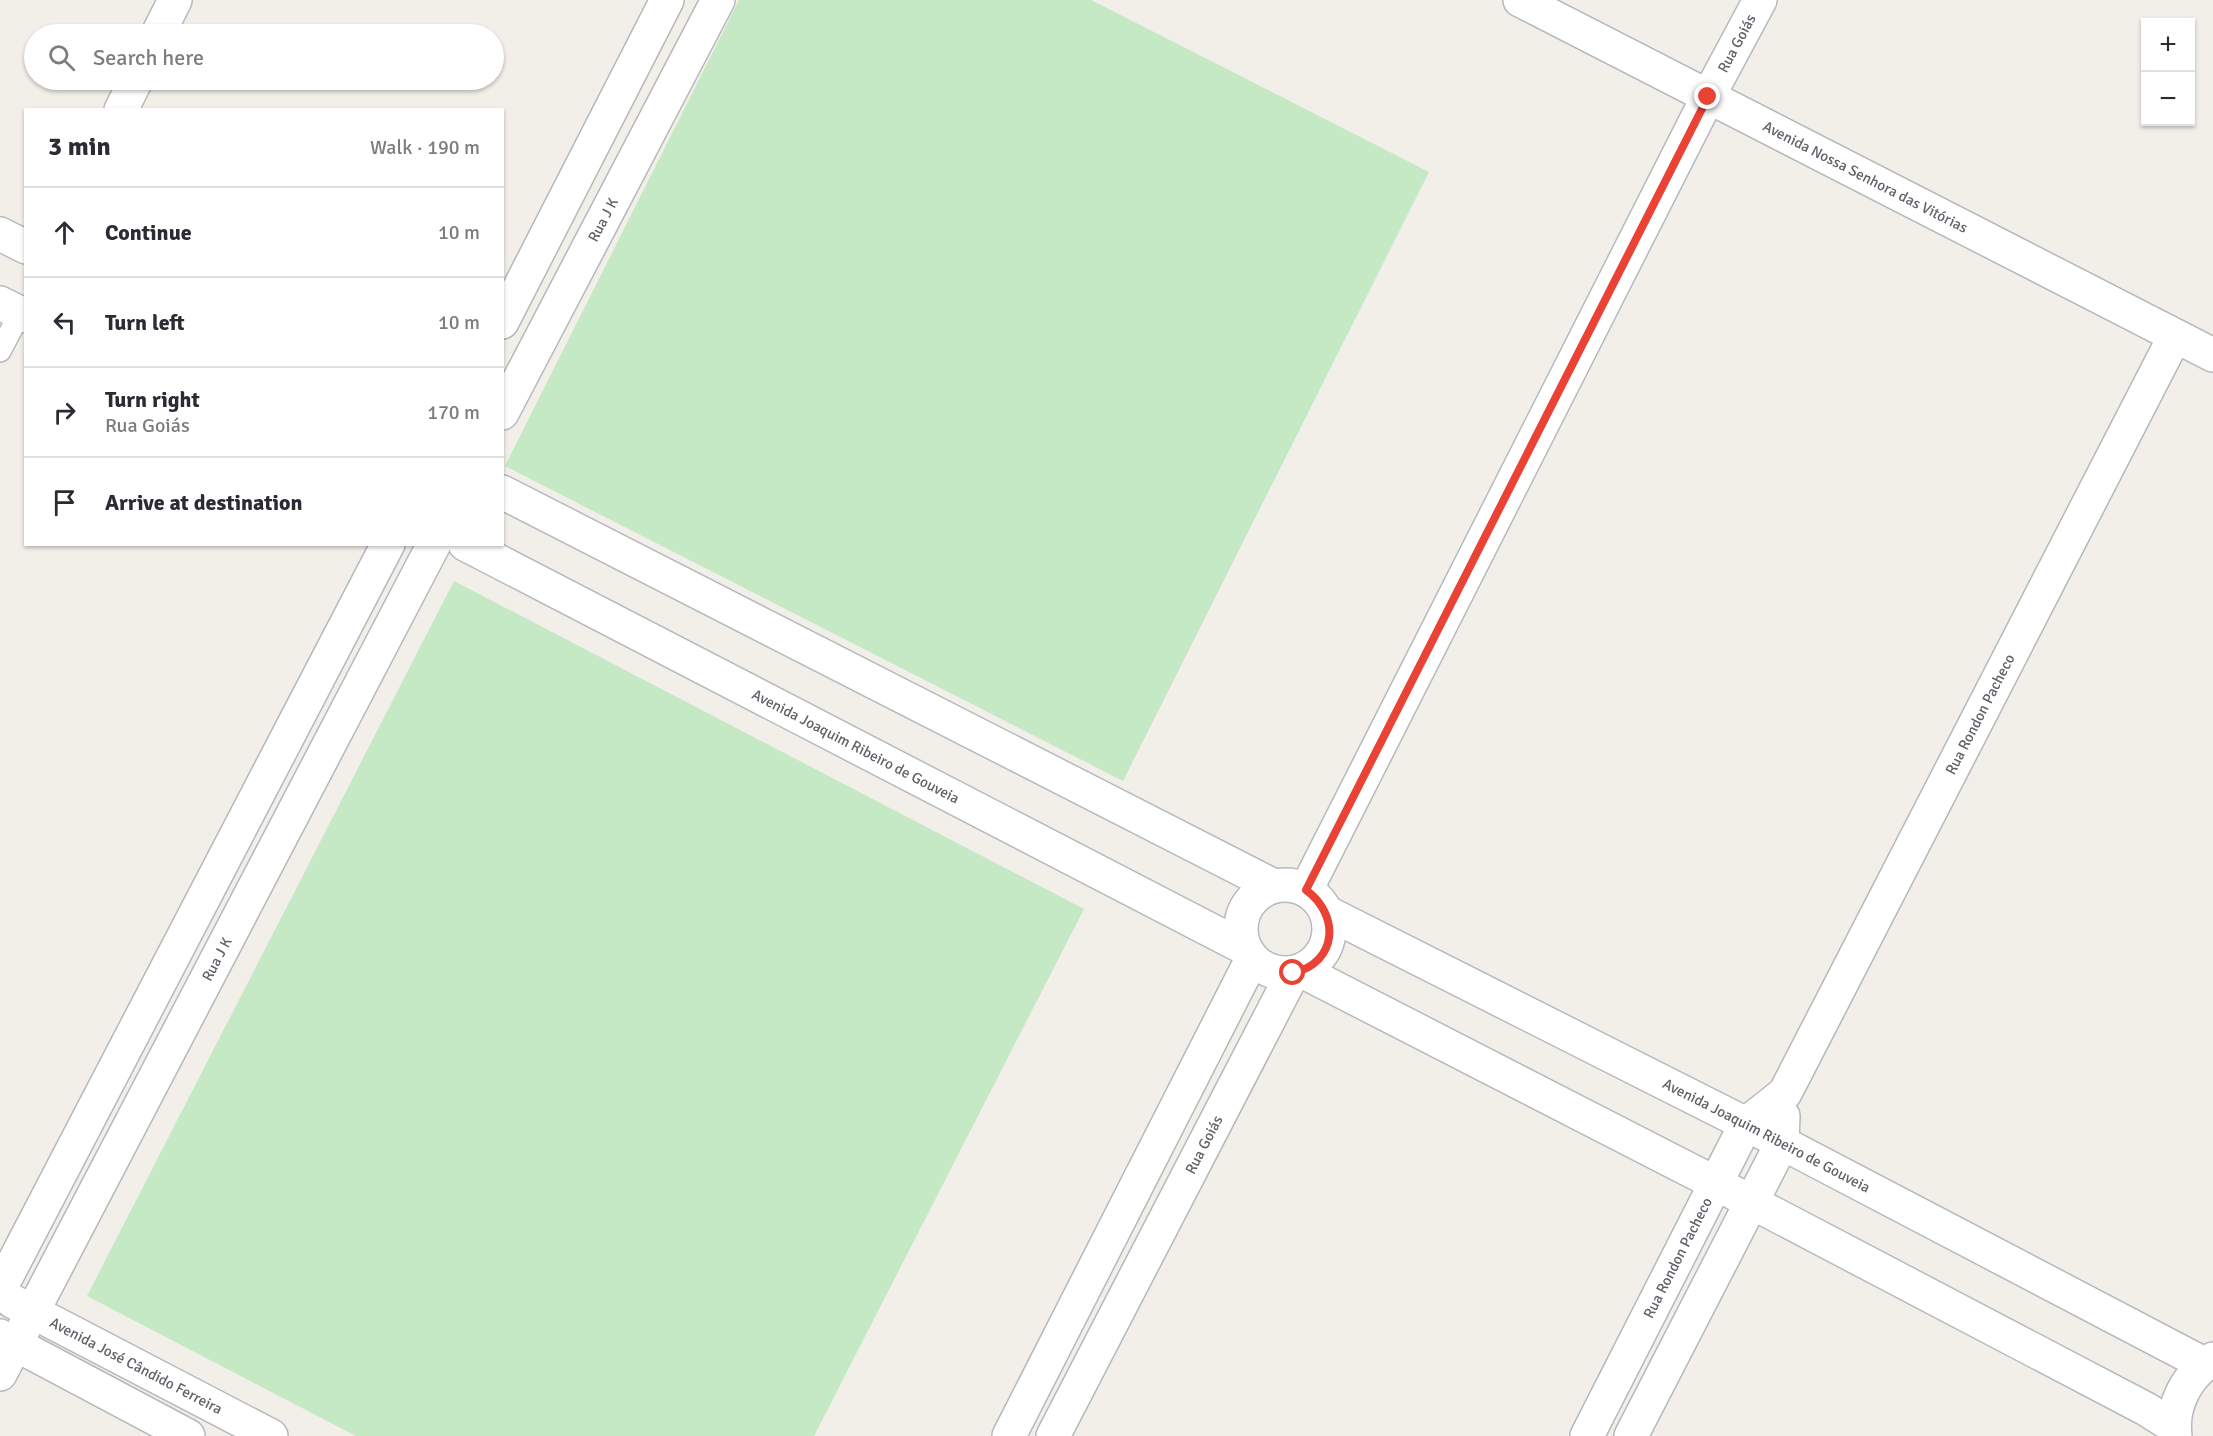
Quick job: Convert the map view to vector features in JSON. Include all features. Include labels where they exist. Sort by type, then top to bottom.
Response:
[{"type":"street","points":[[163,24],[175,0]]},
{"type":"street","name":"Avenida Nossa Senhora das Vitórias","points":[[1520,0],[2213,355]]},
{"type":"street","name":"Rua Goiás","points":[[1302,896],[1708,97],[1760,0]]},
{"type":"street","name":"Rua J K","points":[[504,318],[665,5],[711,14],[504,409]]},
{"type":"street","points":[[122,108],[131,90]]},
{"type":"street","points":[[0,234],[24,246]]},
{"type":"street","name":"Rua Rondon Pacheco","points":[[1631,1436],[1782,1143],[1785,1093],[2175,336]]},
{"type":"street","name":"Avenida Joaquim Ribeiro de Gouveia","points":[[504,493],[1302,896],[2209,1361]]},
{"type":"street","points":[[0,1289],[387,546]]},
{"type":"street","name":"Rua J K","points":[[0,1374],[8,1340],[33,1312],[433,546]]},
{"type":"street","name":"Avenida Joaquim Ribeiro de Gouveia","points":[[469,546],[1249,954],[1261,966],[1271,971],[1297,972],[1717,1184],[1751,1204],[2146,1409],[2174,1431]]},
{"type":"street","points":[[1009,1436],[1249,954],[1242,936],[1242,922],[1245,910],[1252,899],[1262,891],[1302,896],[1330,924],[1326,947],[1320,957],[1297,972]]},
{"type":"street","name":"Rua Goiás","points":[[1053,1436],[1297,972]]},
{"type":"street","name":"Rua Rondon Pacheco","points":[[1587,1436],[1746,1124],[1785,1093]]},
{"type":"street","name":"Avenida José Cândido Ferreira","points":[[0,1294],[271,1436]]},
{"type":"street","points":[[1080,1297],[1117,1315]]},
{"type":"street","points":[[8,1340],[188,1436]]},
{"type":"street","points":[[2174,1431],[2182,1392],[2192,1376],[2209,1361]]},
{"type":"lane","points":[[0,351],[18,308]]},
{"type":"green space","points":[[739,0],[1091,0],[1429,172],[1123,781],[505,466]]},
{"type":"green space","points":[[454,581],[1084,909],[814,1436],[356,1436],[87,1296]]},
{"type":"route","points":[[1293,973],[1302,971],[1320,957],[1329,935],[1330,924],[1326,912],[1318,899],[1306,890],[1708,97]]}]
